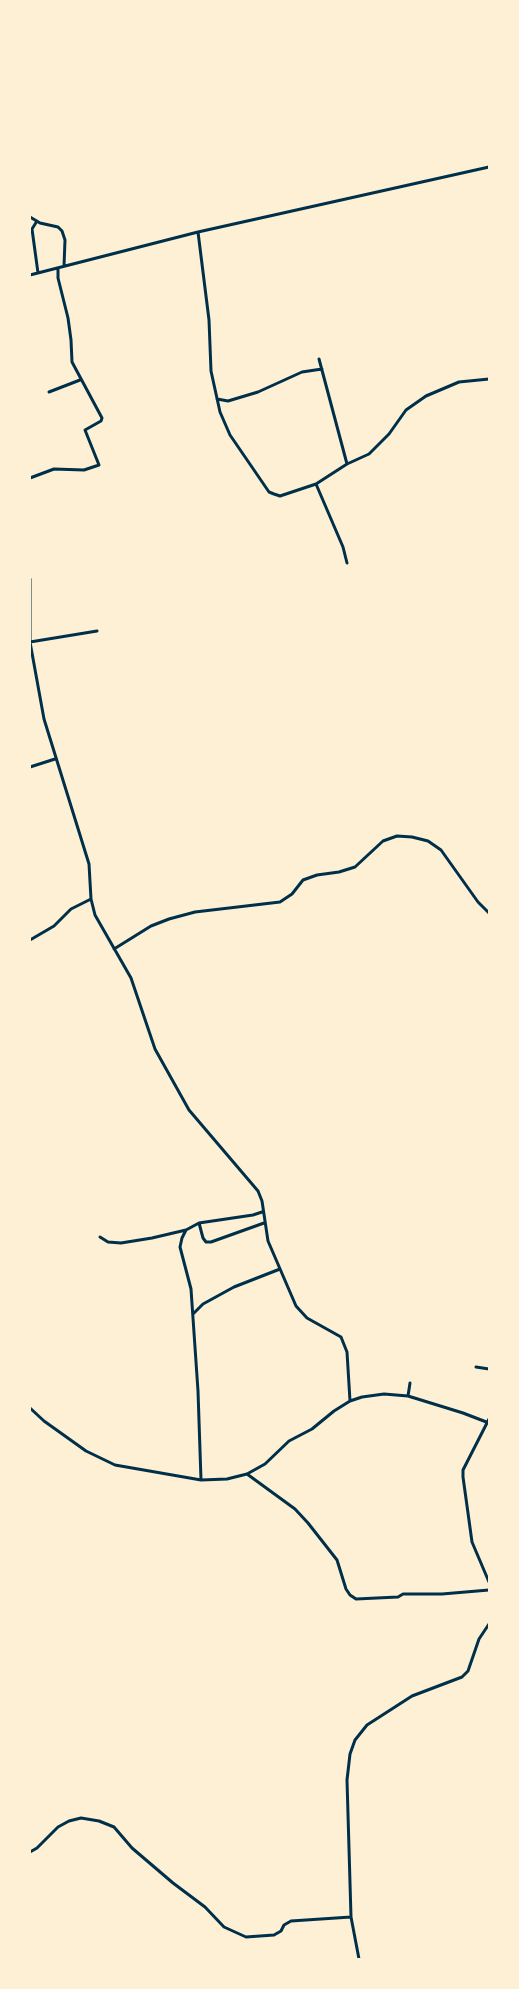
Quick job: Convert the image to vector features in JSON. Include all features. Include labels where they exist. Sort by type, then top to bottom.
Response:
[{"type":"street","points":[[30,275],[198,232],[489,167]]},
{"type":"street","points":[[30,217],[58,227],[62,231],[65,240],[64,266]]},
{"type":"street","points":[[37,221],[32,229],[38,273]]},
{"type":"street","points":[[198,232],[210,320],[211,371],[220,412],[230,435],[269,492],[280,496],[316,484],[347,464],[369,454],[389,434],[406,410],[426,396],[460,382],[489,379]]},
{"type":"street","points":[[30,478],[54,469],[84,470],[99,465],[86,430],[101,421],[102,418],[72,362],[68,318],[58,278],[58,268]]},
{"type":"street","points":[[320,359],[347,464]]},
{"type":"street","points":[[217,399],[228,401],[258,392],[302,372],[322,369]]},
{"type":"street","points":[[49,392],[80,380]]},
{"type":"street","points":[[316,484],[340,541],[347,563]]},
{"type":"street","points":[[30,578],[30,642],[44,718],[55,759],[89,864],[91,899],[95,915],[130,978],[155,1049],[189,1110],[254,1186],[260,1196],[268,1241],[296,1306],[307,1318],[341,1337],[347,1352],[350,1401]]},
{"type":"street","points":[[30,642],[97,631]]},
{"type":"street","points":[[30,767],[55,759]]},
{"type":"street","points":[[114,949],[151,926],[169,919],[195,912],[280,902],[292,894],[303,880],[355,867],[384,841],[397,836],[428,841],[441,850],[478,902],[489,913]]},
{"type":"street","points":[[30,940],[54,926],[71,909],[91,899]]},
{"type":"street","points":[[100,1237],[108,1242],[121,1243],[186,1230],[199,1223],[262,1212]]},
{"type":"street","points":[[199,1223],[202,1238],[206,1242],[264,1224]]},
{"type":"street","points":[[186,1230],[180,1247],[191,1289],[198,1391],[201,1480]]},
{"type":"street","points":[[193,1314],[203,1304],[234,1287],[280,1269]]},
{"type":"street","points":[[476,1367],[489,1369]]},
{"type":"street","points":[[408,1396],[410,1382]]},
{"type":"street","points":[[30,1408],[44,1421],[86,1451],[115,1465],[201,1480],[227,1479],[247,1474],[265,1464],[289,1441],[312,1429],[350,1401],[362,1397],[384,1394],[408,1396],[488,1421],[463,1470],[463,1477],[472,1542],[489,1582]]},
{"type":"street","points":[[247,1474],[295,1509],[308,1523],[338,1560],[346,1589],[356,1599],[398,1597],[403,1594],[442,1594],[489,1590]]},
{"type":"street","points":[[359,1959],[351,1917],[347,1780],[350,1754],[355,1740],[367,1725],[412,1696],[462,1677],[468,1671],[479,1639],[489,1624]]},
{"type":"street","points":[[30,1852],[37,1848],[58,1827],[70,1821],[81,1818],[99,1821],[114,1827],[132,1848],[205,1907],[224,1927],[246,1937],[274,1936],[281,1931],[284,1925],[291,1921],[351,1917]]}]
